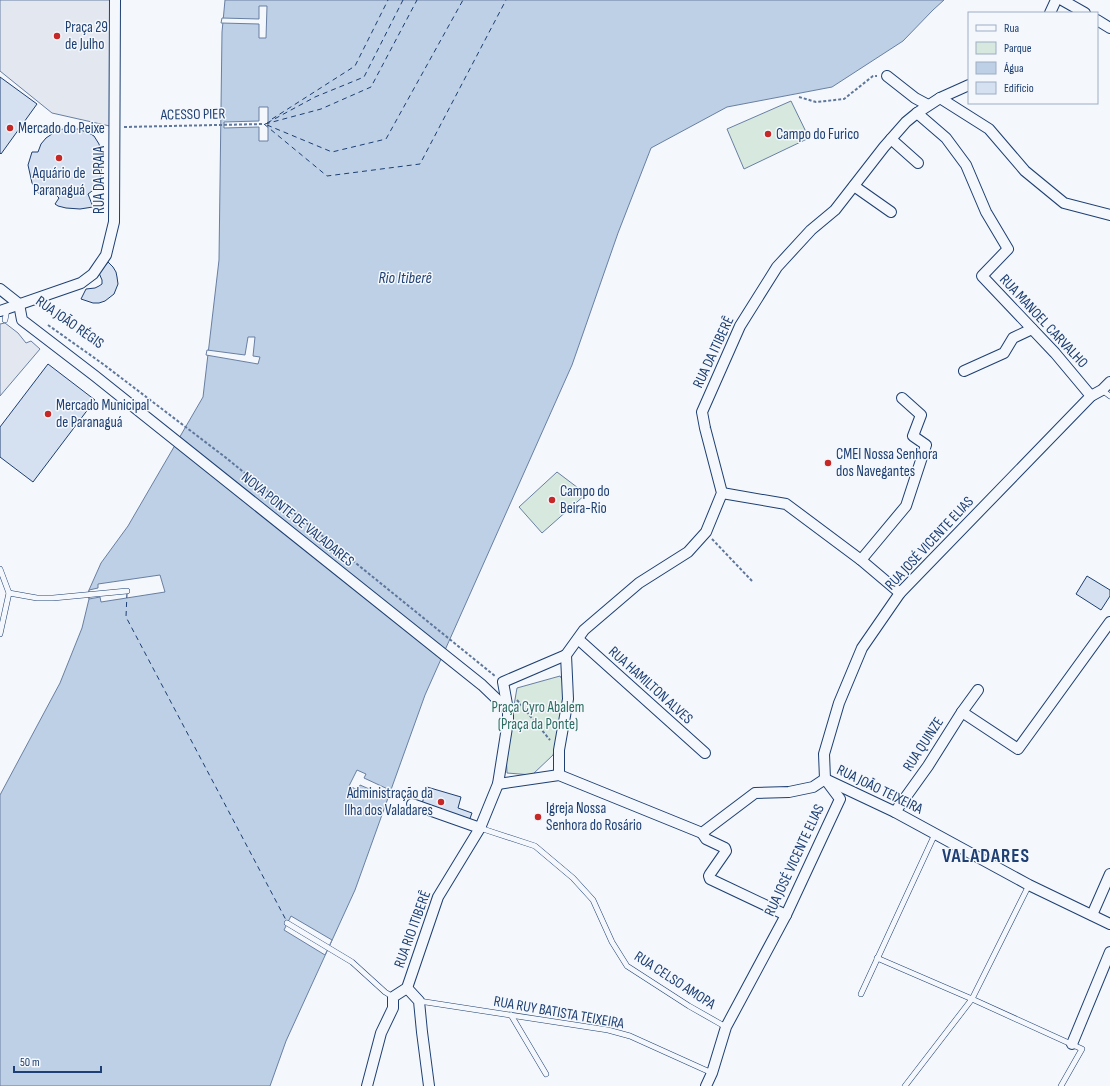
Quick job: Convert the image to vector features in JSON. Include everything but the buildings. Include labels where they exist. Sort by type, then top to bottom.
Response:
[{"type":"street","name":"RUA DA PRAIA","points":[[4,313],[19,304],[81,283],[92,274],[106,255],[114,222],[115,0]]},
{"type":"street","points":[[1050,12],[1056,0]]},
{"type":"street","points":[[1062,0],[1082,12]]},
{"type":"street","points":[[1098,21],[1110,28]]},
{"type":"street","points":[[887,76],[915,98],[928,105]]},
{"type":"street","name":"RUA DA ITIBERÊ","points":[[722,493],[702,412],[740,326],[777,266],[811,230],[835,210],[906,122],[928,105],[968,85]]},
{"type":"street","points":[[940,98],[989,130],[1025,171],[1064,203],[1110,215]]},
{"type":"street","name":"RUA MANOEL CARVALHO","points":[[918,113],[946,138],[966,166],[986,212],[1008,249],[982,276],[1055,353],[1091,396]]},
{"type":"street","points":[[892,139],[918,163]]},
{"type":"street","points":[[854,186],[891,212]]},
{"type":"street","name":"RUA JOÃO RÉGIS","points":[[0,289],[19,304],[22,320],[95,376]]},
{"type":"street","points":[[964,371],[1004,353],[1013,338],[1032,329]]},
{"type":"street","name":"NOVA PONTE DE VALADARES","points":[[95,376],[482,685],[508,710]]},
{"type":"street","name":"RUA JOSÉ VICENTE ELIAS","points":[[706,1086],[712,1073],[726,1027],[786,915],[840,799],[825,779],[824,754],[839,703],[862,648],[900,593],[1091,396],[1106,393],[1110,382]]},
{"type":"street","points":[[861,560],[906,506],[926,445],[913,436],[921,414],[902,398]]},
{"type":"street","points":[[503,682],[566,656],[584,630],[639,583],[688,552],[706,532],[722,493],[786,504],[861,560],[900,593]]},
{"type":"street","points":[[962,712],[1018,749],[1110,622]]},
{"type":"street","name":"RUA HAMILTON ALVES","points":[[578,639],[705,753]]},
{"type":"street","points":[[559,775],[559,750],[568,699],[566,656]]},
{"type":"street","name":"RUA RIO ITIBERÊ","points":[[393,997],[407,988],[438,897],[480,828],[498,784],[508,721],[508,710],[503,682]]},
{"type":"street","name":"RUA QUINZE","points":[[895,812],[928,766],[962,712],[978,690]]},
{"type":"street","points":[[498,784],[559,775],[702,833],[706,838],[725,848],[726,851],[710,874],[710,878],[786,915]]},
{"type":"street","name":"RUA JOÃO TEIXEIRA","points":[[702,833],[755,793],[789,792],[813,787],[825,779],[895,812],[1029,885],[1110,924]]},
{"type":"street","points":[[412,804],[480,828]]},
{"type":"street","points":[[1092,915],[1110,874]]},
{"type":"street","points":[[1072,1044],[1110,952]]},
{"type":"street","points":[[407,988],[419,1001],[429,1086]]},
{"type":"street","points":[[368,1086],[381,1034],[393,1008],[393,997]]},
{"type":"lane","points":[[0,569],[8,593],[0,634]]},
{"type":"lane","points":[[8,593],[37,598],[53,598],[127,591]]},
{"type":"lane","name":"RUA CELSO AMOPA","points":[[480,828],[535,846],[573,878],[593,900],[612,942],[627,966],[689,1006],[726,1027]]},
{"type":"lane","points":[[861,994],[935,834]]},
{"type":"lane","points":[[905,1086],[972,999],[1029,885]]},
{"type":"lane","points":[[287,923],[352,962],[385,992],[393,997]]},
{"type":"lane","points":[[877,958],[1082,1048],[1061,1086]]},
{"type":"lane","name":"RUA RUY BATISTA TEIXEIRA","points":[[419,1001],[608,1030],[630,1036],[712,1073]]},
{"type":"lane","points":[[511,1015],[546,1074]]},
{"type":"path","points":[[799,97],[816,102],[844,99],[873,76],[887,76]]},
{"type":"path","name":"ACESSO PIER","points":[[123,127],[264,124]]},
{"type":"path","name":"RUA JOÃO RÉGIS","points":[[45,323],[103,364],[225,457],[492,673]]},
{"type":"path","points":[[706,532],[753,582]]},
{"type":"path","points":[[503,682],[559,750]]},
{"type":"green space","name":"Campo do Furico","points":[[791,101],[809,138],[744,169],[727,129]]},
{"type":"green space","name":"Campo do Beira-Rio","points":[[557,472],[586,494],[542,533],[519,507]]},
{"type":"green space","name":"Praça Cyro Abalem (Praça da Ponte)","points":[[560,676],[566,686],[564,716],[553,755],[532,775],[507,773],[506,751],[517,688]]},
{"type":"shaded area","name":"Praça 29 de Julho","points":[[0,0],[115,0],[114,127],[52,113],[0,71]]},
{"type":"shaded area","points":[[5,323],[18,333],[26,343],[31,341],[40,349],[0,396],[0,324]]},
{"type":"water","name":"Rio Itiberê","points":[[225,0],[944,0],[903,41],[832,87],[727,107],[651,148],[618,233],[572,365],[425,695],[355,890],[286,1041],[270,1086],[0,1086],[0,795],[60,683],[82,628],[89,599],[89,590],[101,563],[128,526],[203,397],[219,260],[222,32]]},
{"type":"pier","points":[[259,6],[267,6],[266,38],[259,38],[259,24],[221,23],[222,18],[259,19]]},
{"type":"pier","points":[[259,107],[268,107],[268,141],[259,141],[259,127],[224,128],[224,122],[259,121]]},
{"type":"pier","points":[[248,337],[255,337],[253,356],[260,357],[258,364],[206,355],[207,350],[245,355]]},
{"type":"pier","points":[[160,575],[165,592],[101,602],[100,597],[89,599],[89,590],[98,588],[98,584]]},
{"type":"pier","points":[[357,770],[366,774],[364,778],[392,791],[390,798],[360,785],[358,790],[349,786]]},
{"type":"pier","points":[[291,916],[332,940],[325,955],[284,930]]},
{"type":"ferry route","points":[[272,119],[355,66],[388,0]]},
{"type":"ferry route","points":[[267,123],[315,97],[364,77],[403,0]]},
{"type":"ferry route","points":[[265,124],[321,109],[371,87],[417,0]]},
{"type":"ferry route","points":[[267,125],[332,152],[386,139],[463,0]]},
{"type":"ferry route","points":[[264,124],[327,176],[420,164],[506,0]]},
{"type":"ferry route","points":[[127,593],[126,617],[286,920]]},
{"type":"place","name":"Praça 29 de Julho","points":[[57,36]]},
{"type":"place","name":"Mercado do Peixe","points":[[10,128]]},
{"type":"place","name":"Campo do Furico","points":[[768,134]]},
{"type":"place","name":"Aquário de Paranaguá","points":[[59,158]]},
{"type":"place","name":"Mercado Municipal de Paranaguá","points":[[48,414]]},
{"type":"place","name":"CMEI Nossa Senhora dos Navegantes","points":[[828,463]]},
{"type":"place","name":"Campo do Beira-Rio","points":[[552,500]]},
{"type":"place","name":"Administração da Ilha dos Valadares","points":[[441,802]]},
{"type":"place","name":"Igreja Nossa Senhora do Rosário","points":[[538,817]]},
{"type":"district","name":"VALADARES","points":[[986,855]]}]
